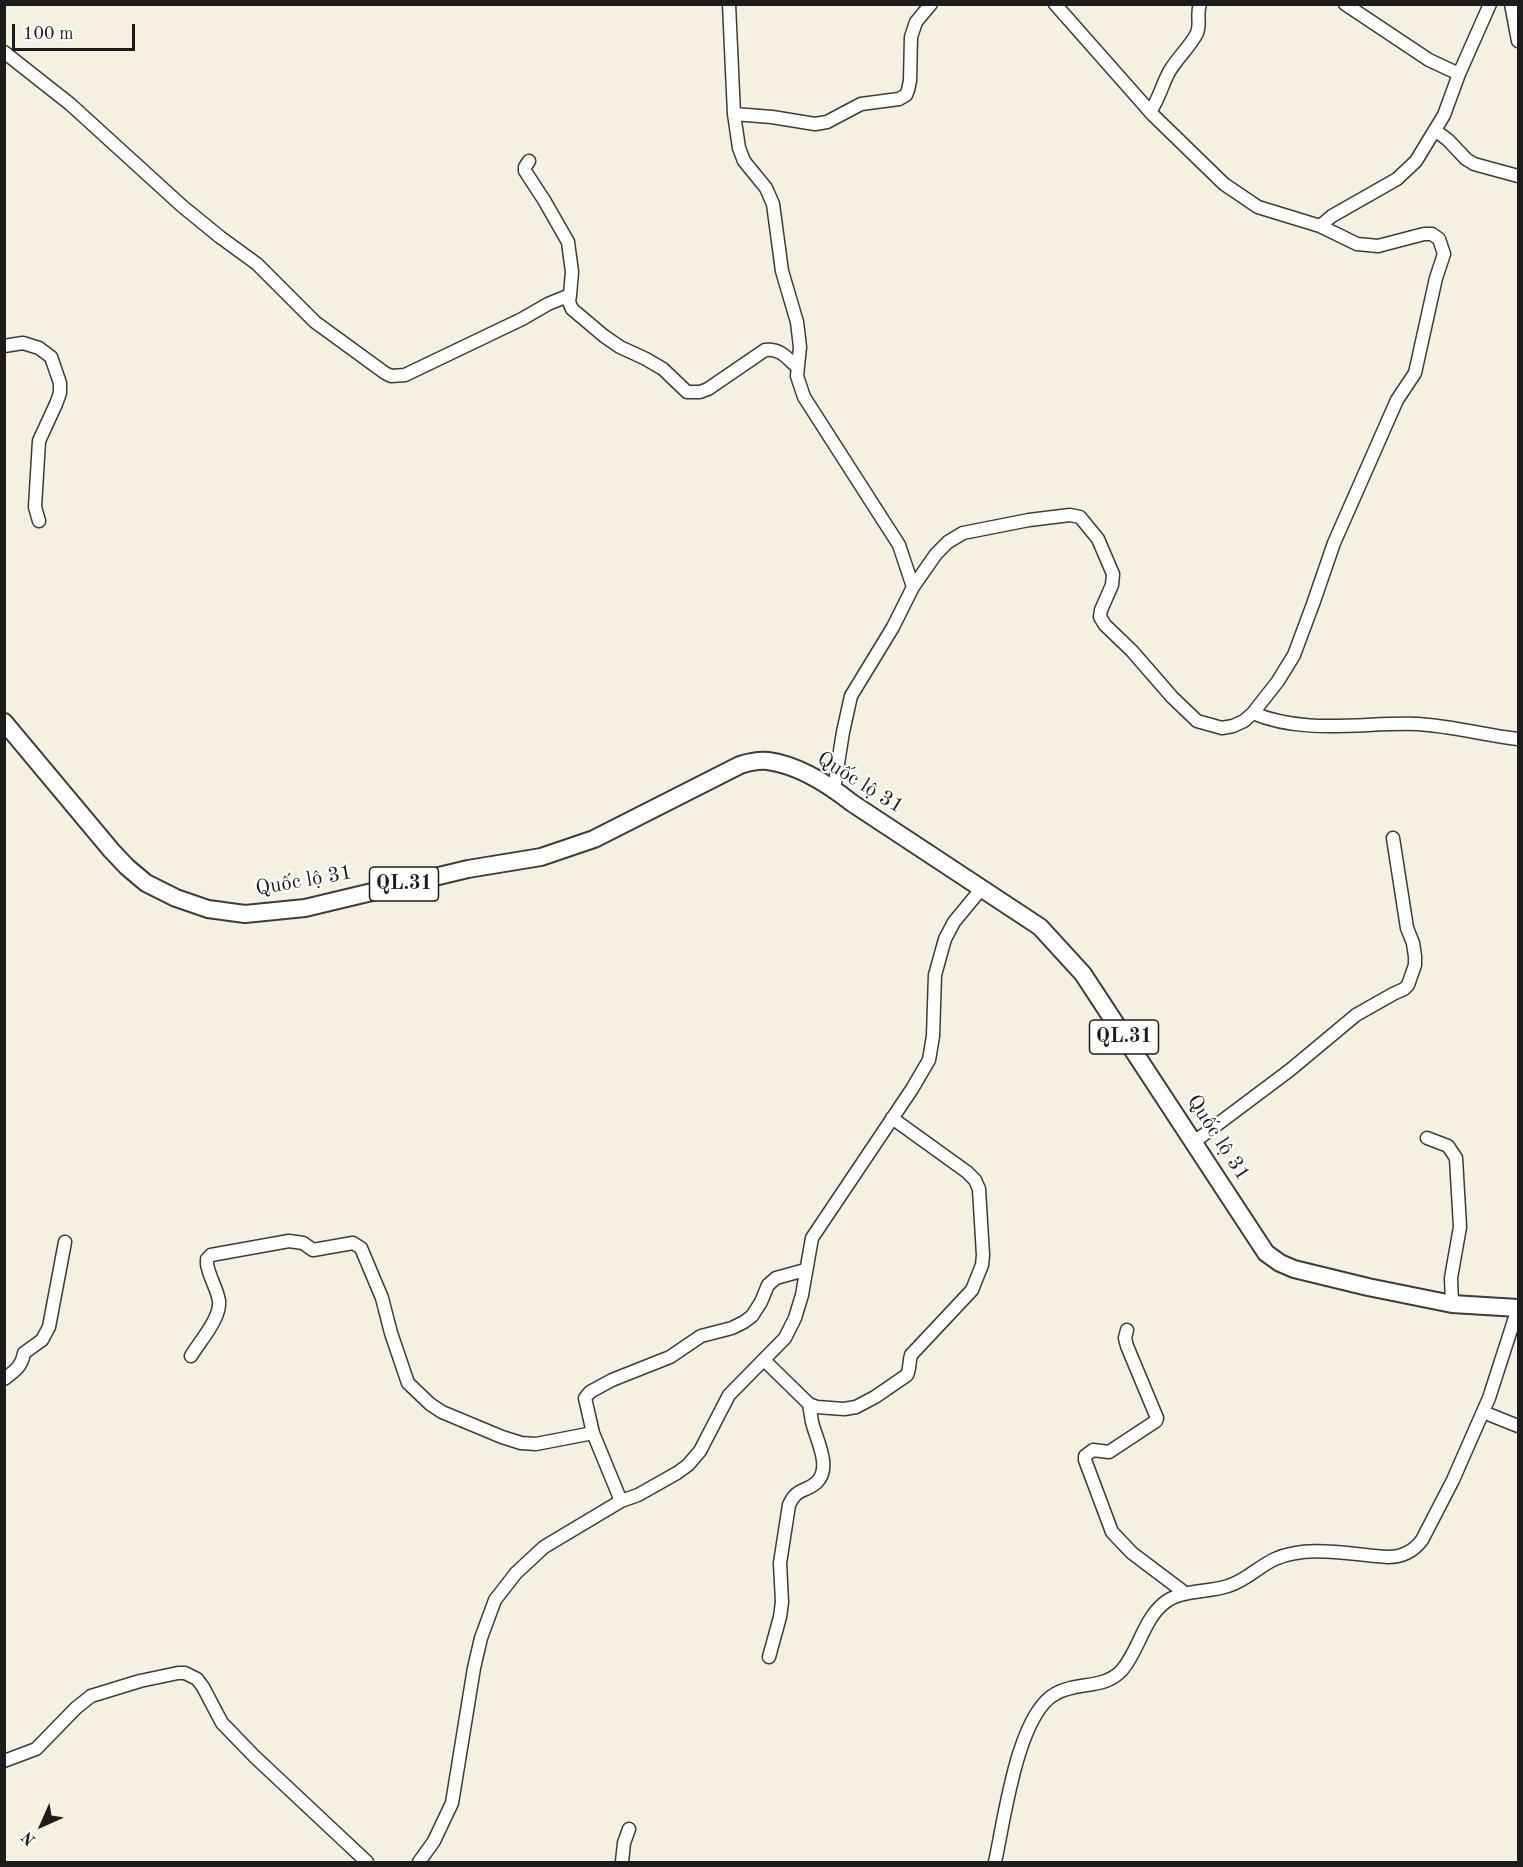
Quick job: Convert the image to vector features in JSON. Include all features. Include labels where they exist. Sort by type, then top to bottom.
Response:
[{"type":"highway","name":"Quốc lộ 31","points":[[4,722],[111,850],[146,883],[176,898],[208,909],[245,914],[305,908],[468,869],[535,858],[594,839],[740,765],[766,760],[781,764],[834,789],[1040,927],[1083,974],[1266,1252],[1280,1263],[1294,1269],[1368,1287],[1452,1304],[1518,1308]]},
{"type":"street","points":[[729,4],[734,114],[739,148],[744,161],[766,188],[773,204],[782,271],[797,322],[800,347],[796,368],[798,383],[804,397],[899,545],[913,587]]},
{"type":"street","points":[[734,114],[815,123],[826,122],[861,104],[899,99],[906,95],[910,81],[911,38],[916,22],[931,4]]},
{"type":"street","points":[[834,789],[851,696],[893,627],[913,587],[942,548],[963,533],[1029,520],[1070,515],[1080,517],[1098,539],[1113,574],[1112,585],[1100,617],[1172,697],[1197,720],[1222,728],[1233,726],[1253,713],[1278,681],[1294,655],[1334,543],[1397,400],[1415,373],[1434,286],[1444,254],[1439,239],[1431,234],[1424,234],[1377,246],[1357,244],[1320,226],[1258,207],[1224,184],[1150,112],[1055,4]]},
{"type":"street","points":[[1150,112],[1170,70],[1198,30],[1197,13],[1200,4]]},
{"type":"street","points":[[1345,4],[1429,60],[1459,74]]},
{"type":"street","points":[[1320,226],[1332,216],[1397,179],[1416,161],[1444,115],[1459,74],[1490,4]]},
{"type":"street","points":[[1511,4],[1518,41]]},
{"type":"street","points":[[4,52],[70,104],[182,206],[219,237],[257,264],[315,322],[391,376],[405,375],[570,295]]},
{"type":"street","points":[[1436,131],[1474,164],[1518,176]]},
{"type":"street","points":[[529,161],[525,171],[568,242],[572,272],[569,302],[572,309],[597,330],[620,347],[663,369],[687,392],[700,392],[708,389],[765,350],[776,350],[782,353],[796,368]]},
{"type":"street","points":[[4,346],[23,343],[39,348],[51,357],[60,383],[56,404],[39,441],[35,507],[39,521]]},
{"type":"street","points":[[1253,713],[1284,723],[1419,724],[1518,739]]},
{"type":"street","points":[[1194,1142],[1290,1070],[1356,1015],[1408,985],[1415,965],[1415,956],[1407,928],[1393,838]]},
{"type":"street","points":[[419,1863],[434,1841],[452,1803],[474,1668],[481,1638],[495,1600],[516,1573],[544,1547],[621,1502],[677,1473],[694,1458],[705,1442],[729,1395],[764,1360],[790,1329],[802,1295],[812,1238],[917,1082],[929,1060],[933,1036],[935,975],[945,939],[954,922],[982,888]]},
{"type":"street","points":[[764,1360],[809,1404],[817,1407],[856,1407],[907,1375],[911,1355],[966,1299],[977,1282],[982,1265],[979,1188],[975,1180],[892,1118]]},
{"type":"street","points":[[1427,1138],[1448,1146],[1456,1158],[1460,1227],[1451,1278],[1452,1304]]},
{"type":"street","points":[[191,1356],[216,1317],[219,1308],[219,1299],[207,1264],[207,1259],[211,1255],[289,1241],[303,1243],[313,1250],[353,1243],[361,1248],[382,1298],[408,1383],[430,1404],[442,1412],[521,1443],[536,1444],[592,1433]]},
{"type":"street","points":[[4,1379],[19,1366],[24,1353],[42,1340],[49,1327],[65,1242]]},
{"type":"street","points":[[621,1502],[592,1433],[585,1398],[590,1392],[612,1380],[669,1357],[701,1336],[732,1328],[744,1322],[752,1316],[768,1285],[776,1278],[806,1270]]},
{"type":"street","points":[[995,1863],[1018,1754],[1035,1718],[1045,1703],[1056,1693],[1101,1683],[1121,1671],[1153,1616],[1168,1600],[1185,1593],[1237,1583],[1273,1560],[1294,1552],[1312,1551],[1396,1557],[1411,1552],[1422,1540],[1453,1480],[1483,1412],[1518,1308]]},
{"type":"street","points":[[1127,1330],[1125,1338],[1127,1346],[1157,1418],[1156,1421],[1109,1452],[1093,1450],[1085,1456],[1085,1460],[1112,1532],[1132,1553],[1185,1593]]},
{"type":"street","points":[[769,1657],[782,1602],[780,1563],[789,1505],[797,1492],[806,1489],[821,1477],[823,1466],[809,1404]]},
{"type":"street","points":[[1483,1412],[1518,1426]]},
{"type":"street","points":[[4,1761],[40,1745],[91,1696],[140,1680],[185,1673],[197,1679],[203,1686],[222,1723],[368,1863]]},
{"type":"street","points":[[622,1863],[624,1843],[629,1829]]}]
